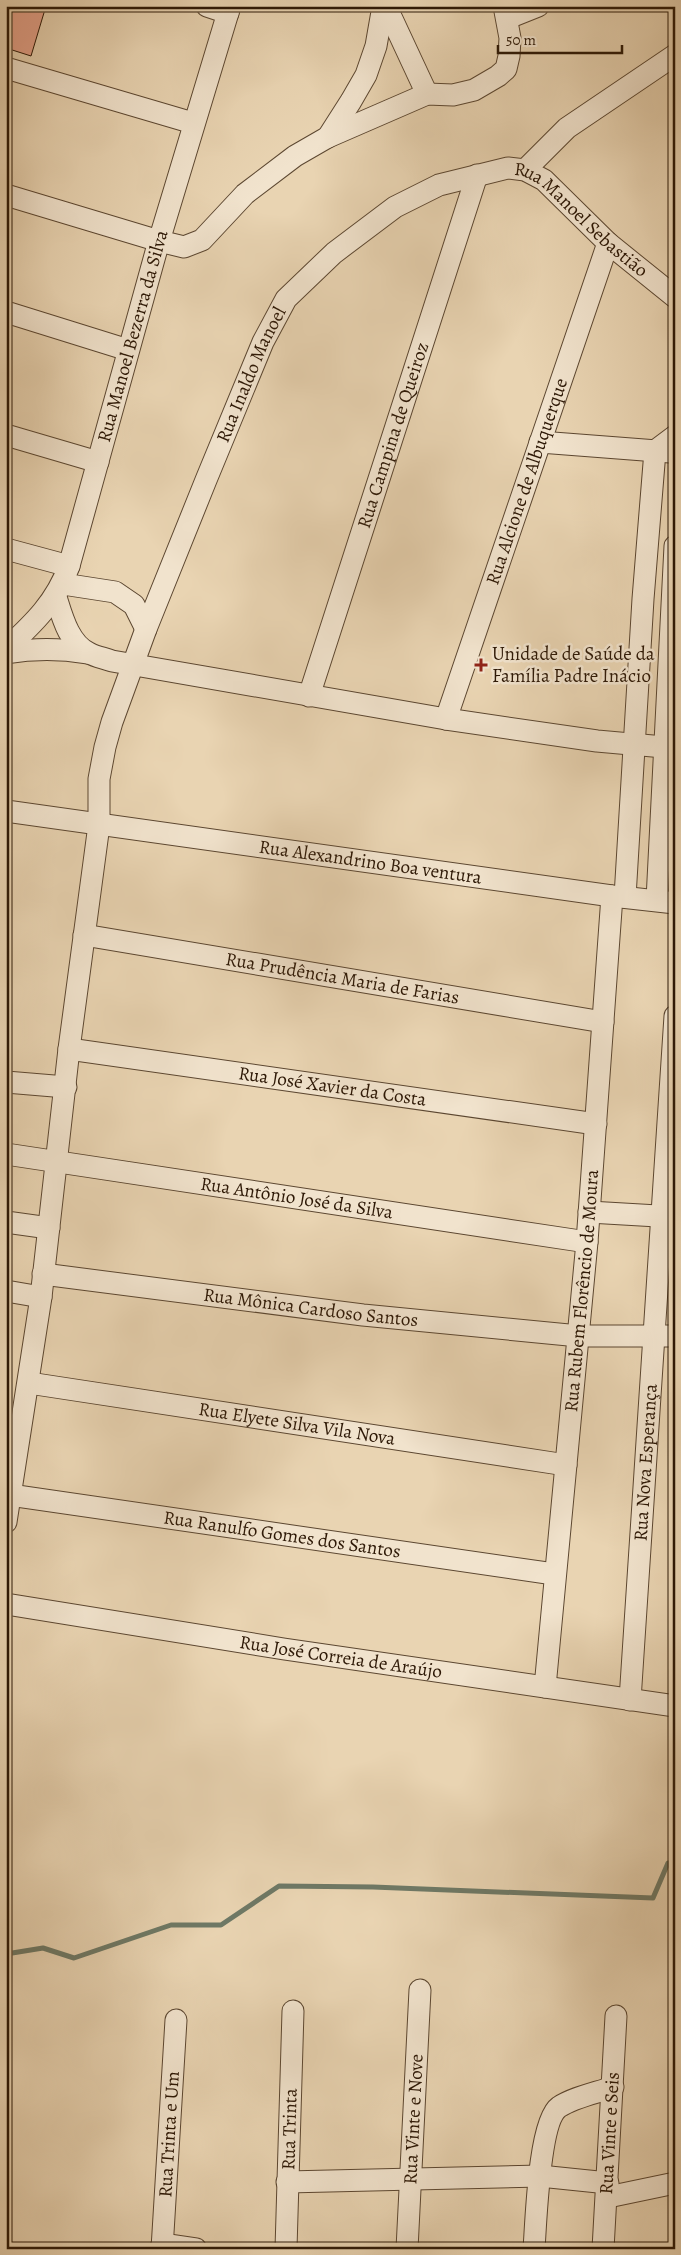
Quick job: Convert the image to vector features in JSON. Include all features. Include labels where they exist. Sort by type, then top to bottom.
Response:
[{"type":"street","points":[[207,6],[229,9]]},
{"type":"street","points":[[385,6],[427,94]]},
{"type":"street","points":[[328,136],[352,101],[366,74],[376,46],[385,6]]},
{"type":"street","points":[[6,195],[184,247],[202,240],[245,194],[296,156],[328,136],[427,94],[453,95],[474,90],[506,69],[510,38],[506,12],[538,6]]},
{"type":"street","name":"Rua Manoel Bezerra da Silva","points":[[6,651],[32,626],[63,582],[159,241],[229,9]]},
{"type":"street","points":[[525,170],[567,128],[675,55]]},
{"type":"street","points":[[6,68],[193,124]]},
{"type":"street","name":"Rua Manoel Sebastião","points":[[477,175],[508,168],[525,170],[544,180],[608,243],[675,297]]},
{"type":"street","name":"Rua Inaldo Manoel","points":[[6,1522],[41,1297],[69,1049],[99,825],[99,779],[112,722],[146,629],[263,342],[286,299],[334,253],[396,207],[439,185],[477,175]]},
{"type":"street","name":"Rua Campina de Queiroz","points":[[309,696],[477,175]]},
{"type":"street","name":"Rua Alcione de Albuquerque","points":[[446,719],[608,243]]},
{"type":"street","points":[[6,312],[128,350]]},
{"type":"street","points":[[6,435],[98,462]]},
{"type":"street","points":[[540,442],[665,452],[675,436]]},
{"type":"street","name":"Rua Rubem Florêncio de Moura","points":[[544,1687],[579,1336],[603,1022],[633,745],[642,599],[665,452]]},
{"type":"street","points":[[666,902],[675,546]]},
{"type":"street","points":[[6,549],[63,582],[115,592],[134,605],[146,629]]},
{"type":"street","points":[[63,582],[62,617],[73,639],[87,653]]},
{"type":"street","points":[[642,599],[673,601]]},
{"type":"street","points":[[6,651],[61,648],[134,666],[446,719],[633,745],[670,748]]},
{"type":"street","name":"Rua Alexandrino Boa ventura","points":[[6,811],[666,902]]},
{"type":"street","name":"Rua Prudência Maria de Farias","points":[[84,935],[603,1022]]},
{"type":"street","name":"Rua Nova Esperança","points":[[630,1700],[665,1336],[675,1016]]},
{"type":"street","name":"Rua José Xavier da Costa","points":[[69,1049],[596,1124]]},
{"type":"street","points":[[6,1082],[66,1087]]},
{"type":"street","name":"Rua Antônio José da Silva","points":[[6,1154],[587,1242]]},
{"type":"street","points":[[589,1212],[669,1216]]},
{"type":"street","points":[[6,1222],[49,1228]]},
{"type":"street","name":"Rua Mônica Cardoso Santos","points":[[43,1274],[363,1316],[579,1336],[665,1336]]},
{"type":"street","points":[[6,1291],[41,1297]]},
{"type":"street","name":"Rua Elyete Silva Vila Nova","points":[[29,1383],[566,1465]]},
{"type":"street","name":"Rua Ranulfo Gomes dos Santos","points":[[10,1495],[554,1574]]},
{"type":"street","name":"Rua José Correia de Araújo","points":[[6,1604],[284,1649],[675,1706]]},
{"type":"street","name":"Rua Vinte e Nove","points":[[407,2249],[420,1990]]},
{"type":"street","name":"Rua Trinta","points":[[286,2249],[293,2010]]},
{"type":"street","name":"Rua Vinte e Seis","points":[[603,2249],[608,2190],[616,2016]]},
{"type":"street","name":"Rua Trinta e Um","points":[[162,2246],[176,2020]]},
{"type":"street","points":[[534,2249],[540,2176],[548,2128],[553,2113],[560,2107],[613,2087]]},
{"type":"street","points":[[287,2182],[540,2176],[608,2190],[675,2183]]},
{"type":"street","points":[[162,2246],[196,2249]]},
{"type":"building","points":[[12,6],[46,6],[31,56],[6,48],[6,25]]},
{"type":"waterway","points":[[6,1954],[43,1948],[74,1958],[171,1925],[221,1925],[279,1886],[373,1887],[653,1898],[668,1863],[675,1864]]},
{"type":"place","name":"Unidade de Saúde da Família Padre Inácio","points":[[481,665]]}]
